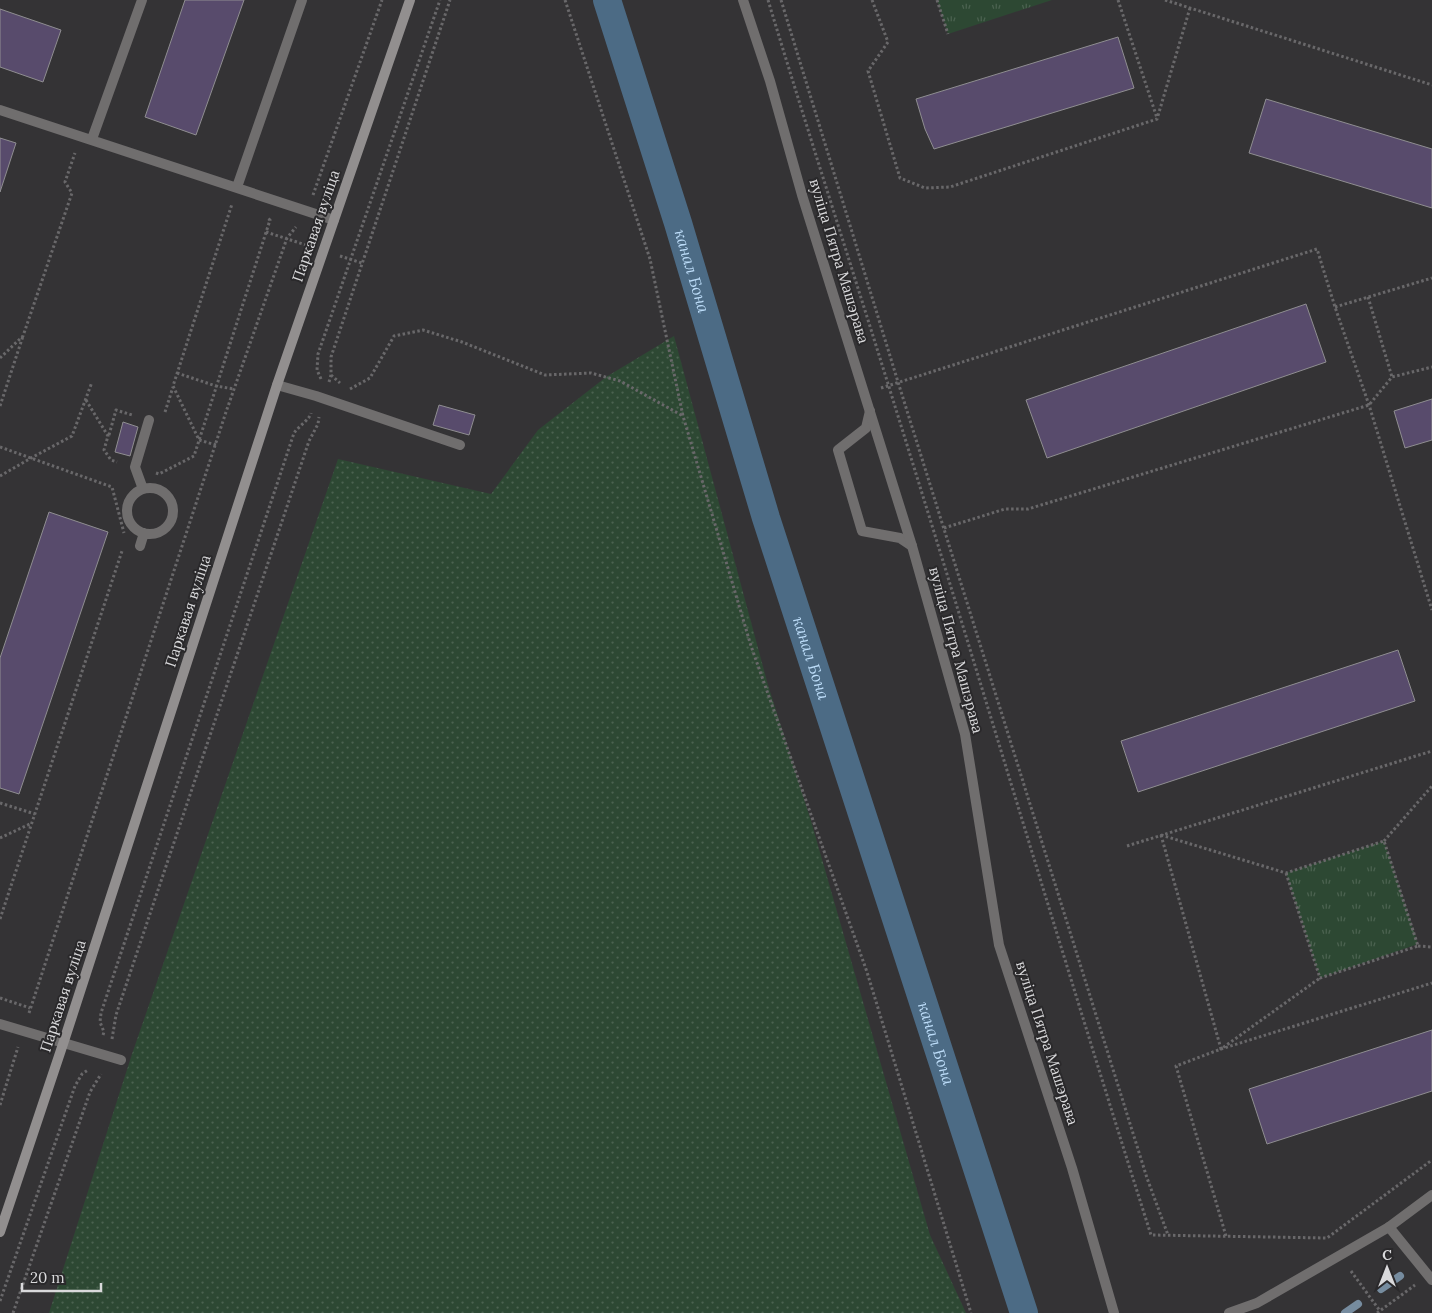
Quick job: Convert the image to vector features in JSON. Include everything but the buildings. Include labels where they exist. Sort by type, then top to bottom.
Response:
[{"type":"street","points":[[92,139],[141,0]]},
{"type":"street","points":[[237,187],[302,0]]},
{"type":"street","name":"Паркавая вуліца","points":[[0,1232],[278,385],[410,0]]},
{"type":"street","name":"вуліца Пятра Машэрава","points":[[743,0],[770,81],[802,195],[912,546],[965,734],[999,945],[1072,1168],[1114,1313]]},
{"type":"street","points":[[0,110],[334,220]]},
{"type":"street","points":[[278,385],[460,445]]},
{"type":"street","points":[[870,411],[866,428],[838,450],[862,531],[900,538],[912,546]]},
{"type":"street","points":[[143,489],[135,468],[149,420]]},
{"type":"street","points":[[143,489],[158,490],[169,499],[172,506],[170,521],[159,531],[144,533],[137,530],[128,519],[128,504],[131,498],[136,492],[143,489]]},
{"type":"street","points":[[140,546],[144,533]]},
{"type":"street","points":[[0,1024],[121,1060]]},
{"type":"street","points":[[1229,1313],[1257,1303],[1389,1227],[1432,1195]]},
{"type":"street","points":[[1389,1227],[1430,1278]]},
{"type":"path","points":[[0,1105],[30,1008],[234,389],[287,238],[308,211],[382,0]]},
{"type":"path","points":[[0,1301],[75,1086],[82,1074],[92,1068],[102,1055],[114,1031],[116,1015],[309,440],[318,424],[321,379],[317,370],[318,354],[440,0]]},
{"type":"path","points":[[13,1313],[90,1092],[100,1077],[104,1032],[100,1022],[101,1013],[294,433],[299,425],[310,417],[331,375],[331,357],[450,0]]},
{"type":"path","points":[[565,0],[650,259],[683,416],[752,646],[867,972],[971,1313]]},
{"type":"path","points":[[768,0],[1151,1235],[1327,1238],[1432,1160]]},
{"type":"path","points":[[781,0],[898,382],[1147,1178],[1168,1235]]},
{"type":"path","points":[[872,0],[888,42],[868,71],[900,178],[925,188],[950,187],[1157,119]]},
{"type":"path","points":[[937,0],[948,34]]},
{"type":"path","points":[[1118,0],[1157,119]]},
{"type":"path","points":[[1166,0],[1432,85]]},
{"type":"path","points":[[1157,119],[1190,8]]},
{"type":"path","points":[[0,406],[72,193],[65,182],[80,136]]},
{"type":"path","points":[[216,445],[199,440],[173,386],[237,187]]},
{"type":"path","points":[[224,201],[240,207]]},
{"type":"path","points":[[86,399],[108,436],[104,450],[111,460],[159,474],[194,456],[270,220],[263,216]]},
{"type":"path","points":[[864,393],[1317,249],[1369,405],[1432,610]]},
{"type":"path","points":[[1335,307],[1432,278]]},
{"type":"path","points":[[1368,297],[1392,378]]},
{"type":"path","points":[[347,390],[370,378],[394,336],[423,330],[462,342],[545,375],[591,374],[620,381],[683,416]]},
{"type":"path","points":[[0,358],[23,336]]},
{"type":"path","points":[[944,528],[1005,509],[1028,509],[1369,405],[1392,378],[1432,367]]},
{"type":"path","points":[[177,374],[216,386],[234,389]]},
{"type":"path","points":[[331,375],[342,385]]},
{"type":"path","points":[[0,476],[72,436],[92,382]]},
{"type":"path","points":[[0,447],[112,487],[126,539]]},
{"type":"path","points":[[0,917],[124,544]]},
{"type":"path","points":[[1127,846],[1432,751]]},
{"type":"path","points":[[1162,834],[1286,873],[1384,841],[1432,786]]},
{"type":"path","points":[[0,803],[35,814]]},
{"type":"path","points":[[0,838],[32,823]]},
{"type":"path","points":[[1162,834],[1220,1049]]},
{"type":"path","points":[[1384,841],[1418,946]]},
{"type":"path","points":[[1286,873],[1320,978]]},
{"type":"path","points":[[1220,1049],[1320,978],[1418,946],[1432,947]]},
{"type":"path","points":[[1226,1236],[1176,1066],[1220,1049],[1432,983]]},
{"type":"path","points":[[0,998],[30,1008]]},
{"type":"path","points":[[1363,1288],[1378,1312],[1430,1278]]},
{"type":"green space","points":[[937,0],[1052,0],[948,34]]},
{"type":"green space","points":[[674,336],[768,685],[811,821],[930,1235],[966,1313],[49,1313],[132,1054],[338,459],[491,494],[538,430],[606,377]]},
{"type":"green space","points":[[1384,841],[1418,944],[1320,978],[1286,873]]},
{"type":"waterway","name":"канал Бона","points":[[607,0],[678,223],[766,518],[1024,1313]]},
{"type":"waterway","points":[[1381,1289],[1400,1276]]},
{"type":"waterway","points":[[1345,1313],[1358,1304]]}]
